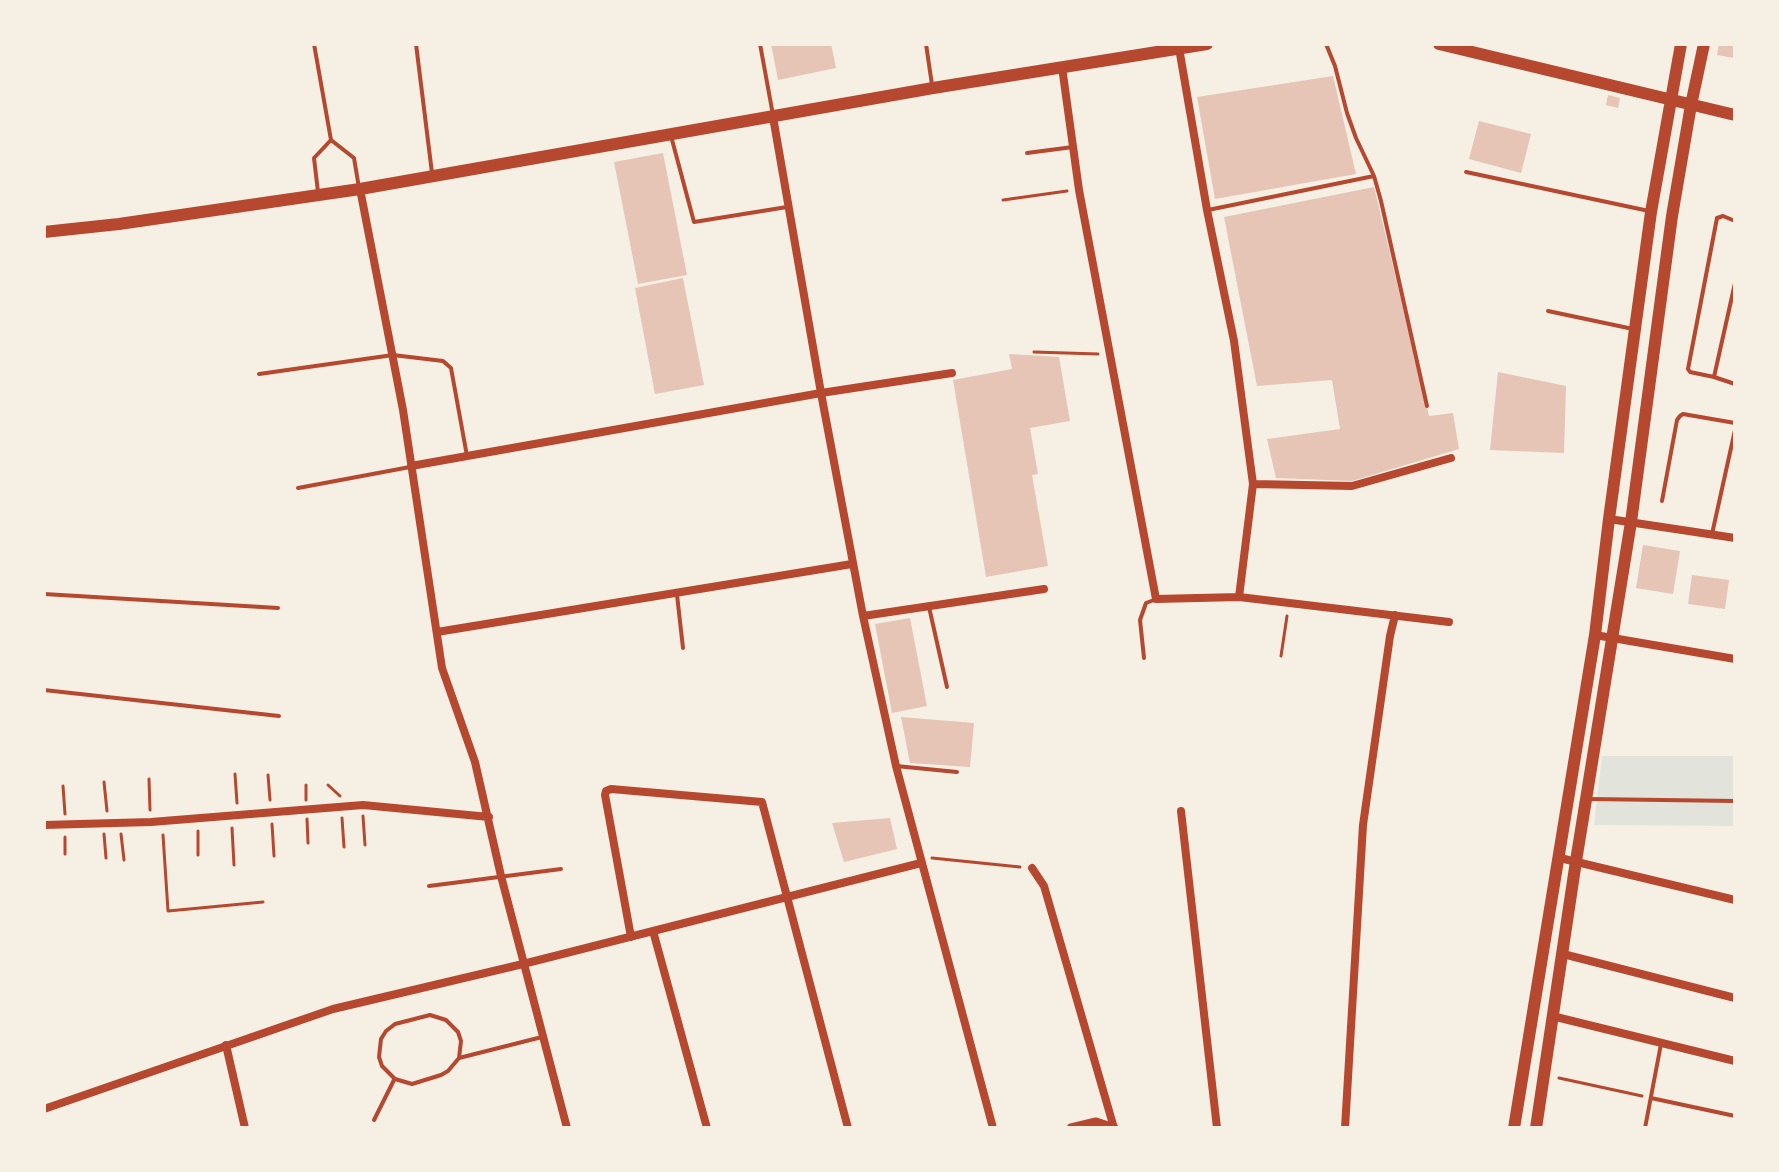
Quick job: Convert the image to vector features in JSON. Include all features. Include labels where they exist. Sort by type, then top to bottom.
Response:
[{"type":"main road","points":[[44,232],[360,189],[512,164],[670,133],[1207,44]]},
{"type":"main road","points":[[1439,44],[1735,115]]},
{"type":"main road","points":[[1514,1128],[1595,635],[1651,212],[1681,44]]},
{"type":"main road","points":[[1536,1128],[1631,522],[1672,216],[1704,44]]},
{"type":"street","points":[[1179,48],[1234,341],[1253,484],[1239,597]]},
{"type":"street","points":[[1062,67],[1079,190],[1156,599],[1239,597],[1449,622]]},
{"type":"street","points":[[773,117],[863,616],[896,766],[993,1128]]},
{"type":"street","points":[[360,189],[393,355],[442,668],[475,762],[523,964],[567,1128]]},
{"type":"street","points":[[411,466],[821,393],[952,373]]},
{"type":"street","points":[[1253,484],[1352,486],[1451,458]]},
{"type":"street","points":[[1609,519],[1735,538]]},
{"type":"street","points":[[437,632],[852,564]]},
{"type":"street","points":[[863,616],[1044,589]]},
{"type":"street","points":[[1345,1128],[1363,825],[1395,615]]},
{"type":"street","points":[[1595,635],[1735,659]]},
{"type":"street","points":[[631,937],[605,795],[611,789],[762,802],[848,1128]]},
{"type":"street","points":[[44,825],[151,822],[363,805],[489,817]]},
{"type":"street","points":[[1181,811],[1217,1128]]},
{"type":"street","points":[[1560,858],[1735,900]]},
{"type":"street","points":[[44,1109],[333,1009],[921,863]]},
{"type":"street","points":[[1032,868],[1044,886],[1114,1128]]},
{"type":"street","points":[[653,931],[707,1128]]},
{"type":"street","points":[[1563,954],[1735,998]]},
{"type":"street","points":[[1552,1016],[1735,1061]]},
{"type":"street","points":[[226,1045],[245,1128]]},
{"type":"street","points":[[1071,1128],[1096,1122],[1114,1128]]},
{"type":"lane","points":[[314,44],[331,140],[354,158],[360,189]]},
{"type":"lane","points":[[416,44],[432,176]]},
{"type":"lane","points":[[760,44],[773,117]]},
{"type":"lane","points":[[926,44],[933,88]]},
{"type":"lane","points":[[1326,44],[1347,113],[1374,176],[1381,201],[1427,406]]},
{"type":"lane","points":[[670,133],[694,222],[789,206]]},
{"type":"lane","points":[[319,195],[314,158],[331,140]]},
{"type":"lane","points":[[1027,153],[1074,147]]},
{"type":"lane","points":[[1466,172],[1651,212]]},
{"type":"lane","points":[[1207,210],[1374,176]]},
{"type":"lane","points":[[1735,221],[1723,216],[1717,218],[1688,369],[1735,384]]},
{"type":"lane","points":[[1714,377],[1735,283]]},
{"type":"lane","points":[[1548,311],[1635,329]]},
{"type":"lane","points":[[259,374],[393,355],[443,361],[451,368],[467,457]]},
{"type":"lane","points":[[1662,501],[1680,416],[1735,423]]},
{"type":"lane","points":[[1712,534],[1732,462],[1735,430]]},
{"type":"lane","points":[[298,488],[411,466]]},
{"type":"lane","points":[[677,592],[683,648]]},
{"type":"lane","points":[[44,594],[278,608]]},
{"type":"lane","points":[[1144,658],[1140,620],[1146,603],[1156,599]]},
{"type":"lane","points":[[929,607],[947,687]]},
{"type":"lane","points":[[44,690],[279,716]]},
{"type":"lane","points":[[896,766],[957,772]]},
{"type":"lane","points":[[1586,799],[1735,801]]},
{"type":"lane","points":[[429,886],[561,869]]},
{"type":"lane","points":[[430,1015],[446,1020],[458,1032],[461,1041],[459,1058],[441,1075],[412,1084],[395,1079],[382,1066],[379,1048],[386,1031],[395,1024],[430,1015]]},
{"type":"lane","points":[[459,1058],[542,1037]]},
{"type":"lane","points":[[1645,1128],[1661,1042]]},
{"type":"lane","points":[[374,1120],[395,1079]]},
{"type":"lane","points":[[1651,1098],[1735,1116]]},
{"type":"path","points":[[1003,200],[1079,190]]},
{"type":"path","points":[[1034,352],[1109,354]]},
{"type":"path","points":[[1281,656],[1288,603]]},
{"type":"path","points":[[149,779],[151,822]]},
{"type":"path","points":[[104,782],[106,858]]},
{"type":"path","points":[[363,805],[365,845]]},
{"type":"path","points":[[197,818],[198,855]]},
{"type":"path","points":[[162,821],[168,911],[263,902]]},
{"type":"path","points":[[119,822],[124,860]]},
{"type":"path","points":[[921,863],[932,858],[1032,868]]},
{"type":"path","points":[[1544,1074],[1651,1098]]},
{"type":"shaded area","points":[[1602,756],[1735,756],[1735,826],[1594,825]]},
{"type":"building","points":[[771,44],[831,44],[836,68],[778,80]]},
{"type":"building","points":[[1719,44],[1735,44],[1734,58],[1717,55]]},
{"type":"building","points":[[1333,76],[1356,174],[1215,199],[1197,97]]},
{"type":"building","points":[[1608,95],[1620,98],[1618,108],[1606,105]]},
{"type":"building","points":[[1479,121],[1531,134],[1521,173],[1469,159]]},
{"type":"building","points":[[663,153],[687,275],[638,284],[614,162]]},
{"type":"building","points":[[1374,187],[1429,416],[1453,413],[1459,449],[1352,481],[1276,478],[1267,439],[1340,429],[1332,380],[1257,386],[1224,217]]},
{"type":"building","points":[[683,278],[704,385],[655,394],[635,288]]},
{"type":"building","points":[[1009,354],[1059,357],[1070,421],[1030,428],[1038,474],[1032,475],[1048,566],[986,577],[953,380],[1012,369]]},
{"type":"building","points":[[1498,372],[1566,386],[1564,453],[1490,450]]},
{"type":"building","points":[[1643,545],[1680,551],[1673,594],[1636,588]]},
{"type":"building","points":[[1692,575],[1729,580],[1725,609],[1688,604]]},
{"type":"building","points":[[910,618],[927,706],[892,713],[875,624]]},
{"type":"building","points":[[901,717],[974,723],[970,767],[910,763]]},
{"type":"building","points":[[890,818],[897,849],[844,862],[832,823]]}]
